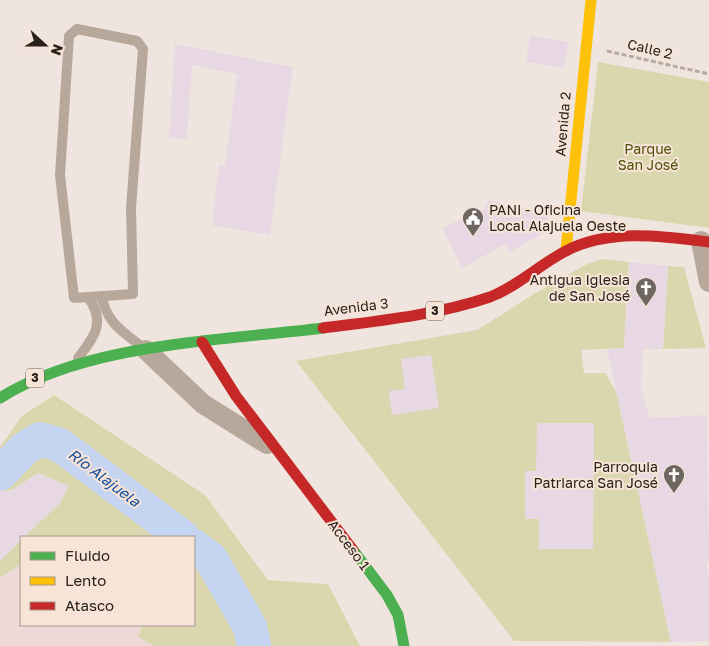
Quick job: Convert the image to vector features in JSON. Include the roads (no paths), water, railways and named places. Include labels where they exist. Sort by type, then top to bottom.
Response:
[{"type":"main road","name":"Avenida 2","points":[[566,250],[592,0]]},
{"type":"main road","name":"Avenida 3","points":[[0,398],[27,380],[73,365],[146,350],[418,315],[470,303],[502,292],[566,250],[597,240],[624,237],[705,241]]},
{"type":"main road","name":"Acceso 1","points":[[202,342],[236,396],[386,595],[398,615],[404,646]]},
{"type":"street","points":[[705,241],[709,282]]},
{"type":"street","name":"Acceso 1","points":[[146,350],[203,404],[279,452]]},
{"type":"lane","points":[[76,29],[137,41],[143,49],[131,208],[133,294],[102,296],[74,298],[60,175],[69,36],[76,29]]},
{"type":"lane","points":[[102,296],[106,315],[115,326],[146,350]]},
{"type":"lane","points":[[73,365],[94,338],[98,324],[95,306],[88,297]]},
{"type":"waterway","name":"Río Alajuela","points":[[0,474],[24,449],[40,439],[60,445],[182,536]]},
{"type":"waterway","name":"Río Alajuela","points":[[195,547],[211,559],[250,627],[254,646]]},
{"type":"place","name":"PANI - Oficina Local Alajuela Oeste","points":[[473,237]]},
{"type":"place","name":"Antigua Iglesia de San José","points":[[646,307]]},
{"type":"place","name":"Parroquia Patriarca San José","points":[[674,494]]},
{"type":"park label","name":"Parque San José","points":[[648,158]]}]
